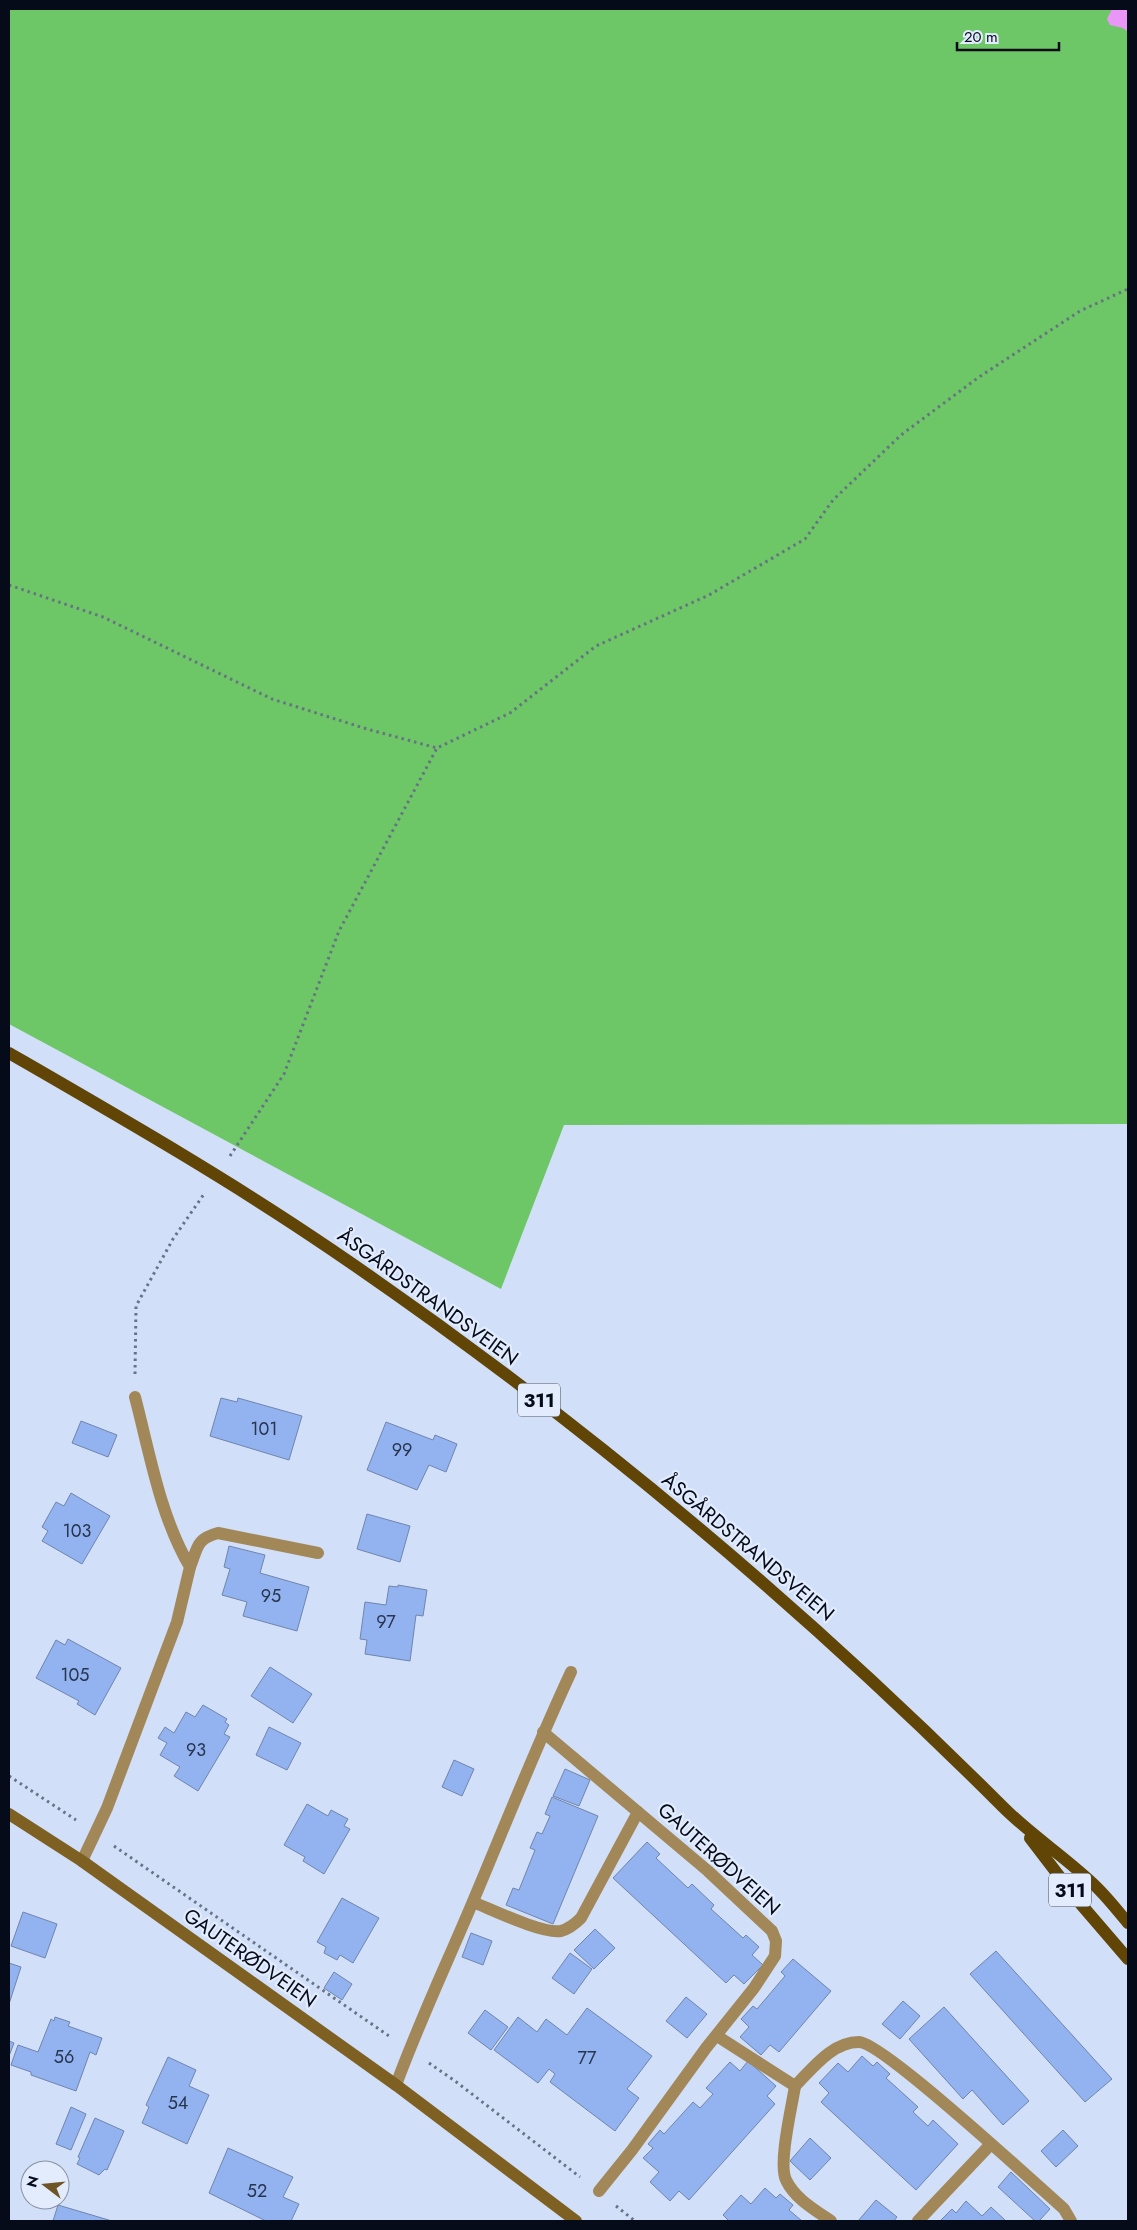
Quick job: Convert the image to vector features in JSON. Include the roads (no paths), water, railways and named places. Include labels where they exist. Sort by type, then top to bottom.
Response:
[{"type":"main road","name":"ÅSGÅRDSTRANDSVEIEN","points":[[9,1053],[174,1149],[330,1249],[425,1315],[575,1426],[723,1547],[859,1667],[937,1741],[1014,1819],[1128,1959]]},
{"type":"main road","name":"GAUTERØDVEIEN","points":[[9,1814],[82,1862],[396,2085],[576,2221]]},
{"type":"main road","name":"ÅSGÅRDSTRANDSVEIEN","points":[[1014,1819],[1093,1883],[1128,1924]]},
{"type":"street","points":[[135,1397],[168,1521],[175,1542],[190,1566]]},
{"type":"street","points":[[82,1862],[107,1808],[177,1622],[190,1566],[200,1543],[205,1537],[218,1533],[318,1553]]},
{"type":"street","points":[[396,2085],[543,1732],[571,1672]]},
{"type":"street","name":"GAUTERØDVEIEN","points":[[543,1732],[715,1877],[772,1931],[776,1941],[775,1956],[754,1988],[599,2191]]},
{"type":"street","name":"GAUTERØDVEIEN","points":[[473,1902],[541,1929],[562,1931],[581,1918],[638,1812]]},
{"type":"street","points":[[717,2036],[795,2086]]},
{"type":"street","points":[[831,2221],[799,2198],[785,2179],[783,2159],[795,2086],[831,2051],[850,2043],[861,2042],[870,2045],[917,2079],[1064,2209],[1071,2221]]},
{"type":"street","points":[[918,2221],[990,2145]]}]
